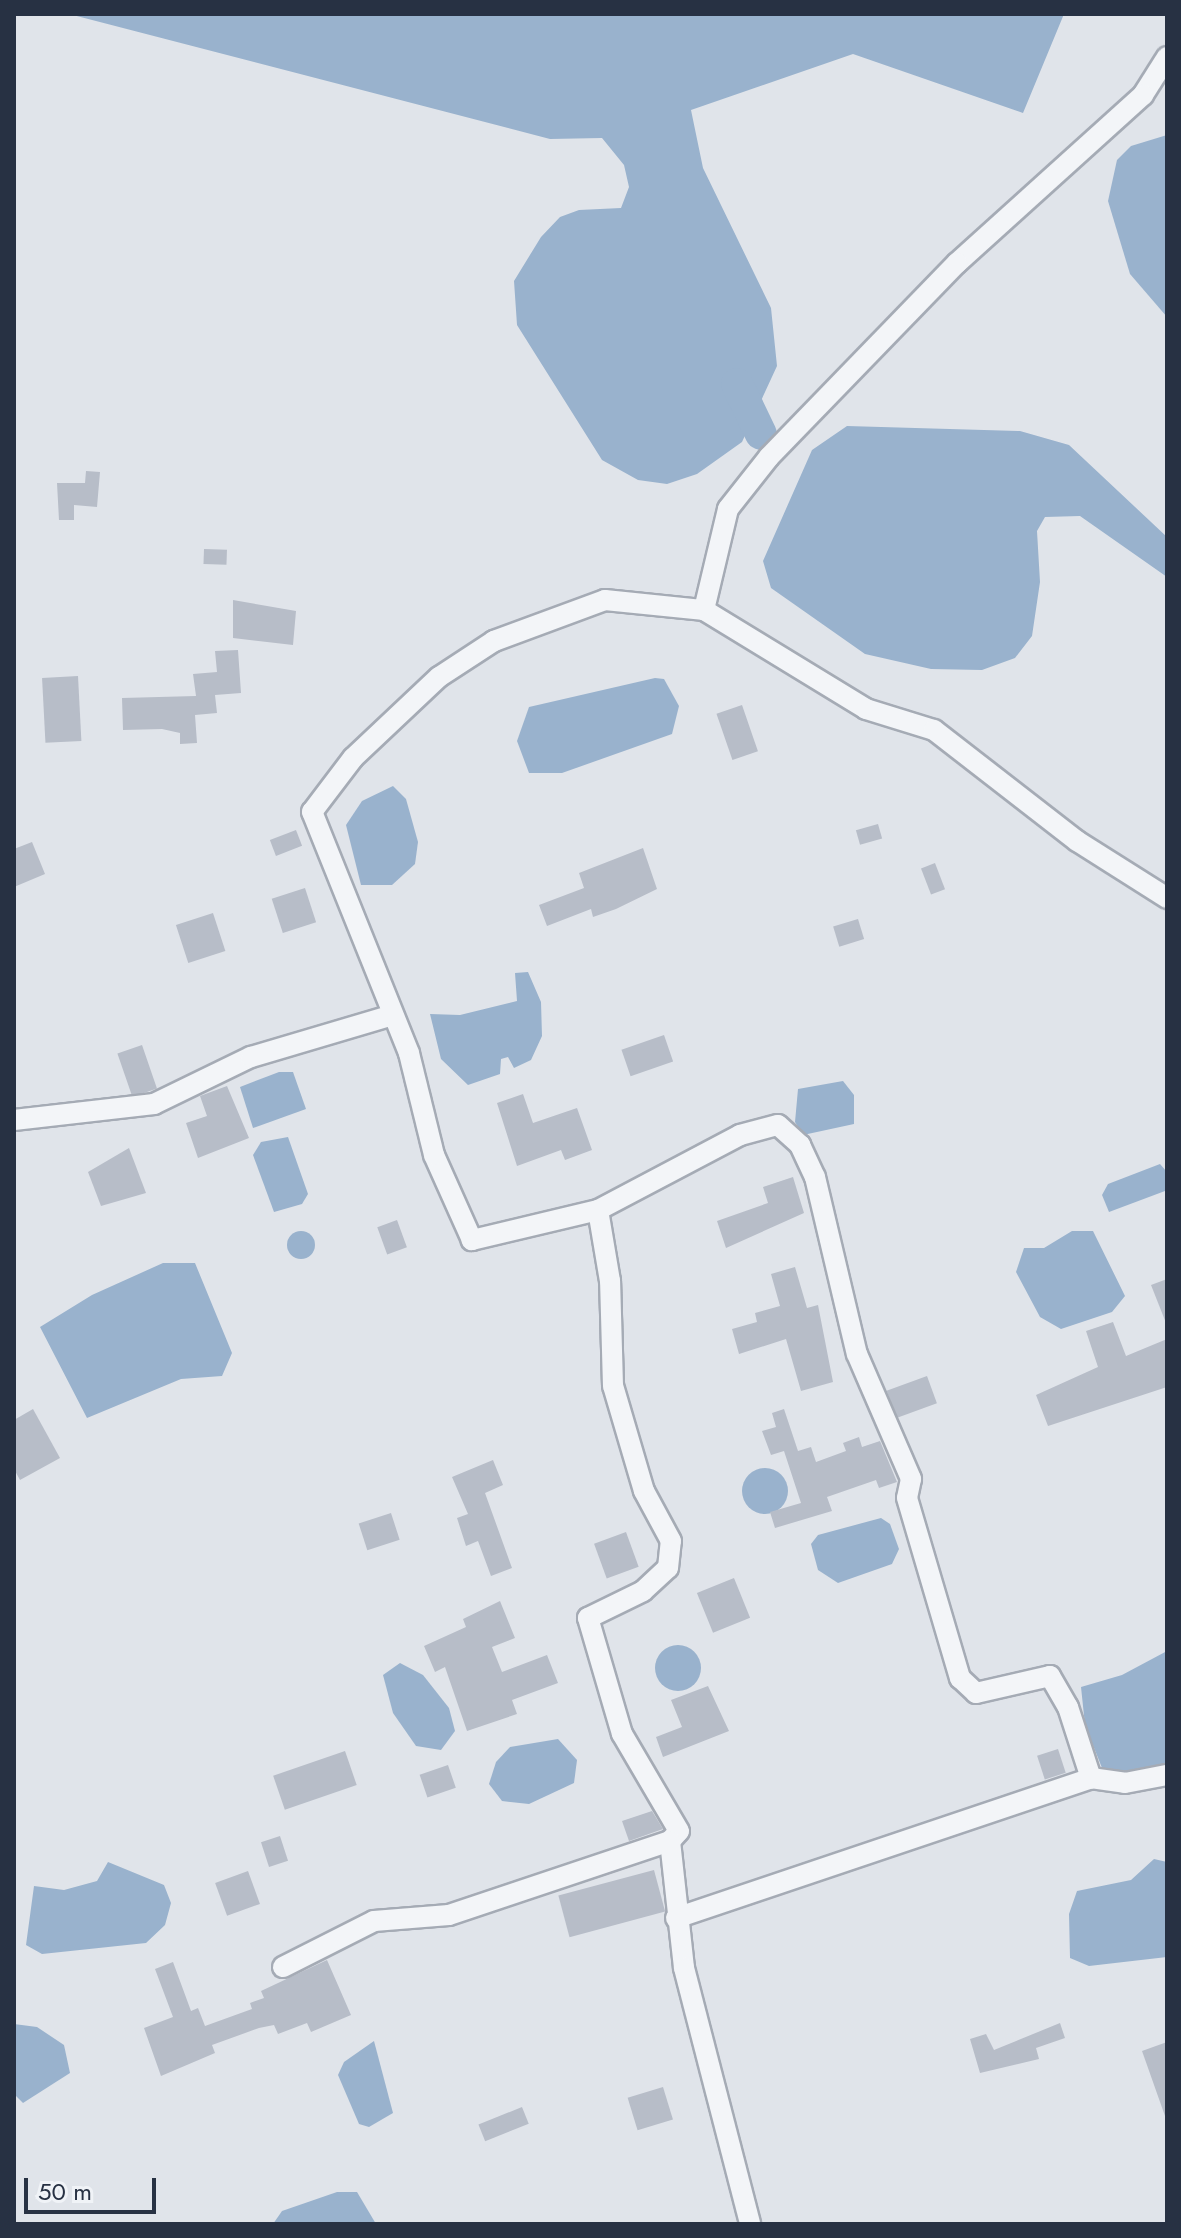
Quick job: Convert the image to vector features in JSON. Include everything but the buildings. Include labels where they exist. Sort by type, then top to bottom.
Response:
[{"type":"street","points":[[704,610],[728,509],[769,457],[957,263],[1143,95],[1167,57]]},
{"type":"street","points":[[1091,1778],[1068,1707],[1050,1676],[976,1693],[960,1678],[907,1498],[911,1479],[857,1354],[815,1177],[800,1145],[778,1125],[740,1135],[598,1210],[472,1240],[434,1155],[409,1053],[312,812],[353,758],[439,677],[494,641],[605,600],[704,610],[866,709],[934,730],[1077,841],[1167,898]]},
{"type":"street","points":[[14,1120],[154,1104],[251,1057],[393,1015]]},
{"type":"street","points":[[283,1967],[374,1921],[449,1915],[670,1841],[679,1831],[622,1734],[588,1618],[643,1591],[668,1568],[671,1541],[644,1491],[613,1386],[610,1281],[598,1210]]},
{"type":"street","points":[[676,1918],[1091,1778],[1125,1783],[1167,1775]]},
{"type":"street","points":[[670,1841],[676,1918],[750,2224]]},
{"type":"water","points":[[69,14],[1064,14],[1023,113],[853,54],[691,110],[703,168],[771,308],[777,366],[742,442],[697,474],[667,484],[638,480],[602,460],[517,325],[514,281],[541,237],[560,217],[579,210],[621,208],[629,187],[624,165],[602,138],[550,139]]},
{"type":"water","points":[[1167,135],[1167,317],[1130,274],[1108,201],[1117,160],[1131,146]]},
{"type":"water","points":[[847,426],[1020,431],[1069,445],[1167,537],[1167,577],[1080,516],[1045,517],[1037,531],[1040,582],[1032,636],[1015,658],[982,670],[931,669],[865,654],[771,588],[763,561],[812,450]]},
{"type":"water","points":[[655,678],[664,679],[679,706],[672,734],[562,773],[529,773],[517,741],[529,707]]},
{"type":"water","points":[[393,786],[406,799],[418,842],[415,864],[392,885],[361,885],[346,825],[362,801]]},
{"type":"water","points":[[528,972],[541,1002],[542,1036],[531,1060],[514,1068],[508,1057],[501,1059],[500,1074],[468,1085],[441,1059],[430,1014],[460,1015],[517,1001],[515,973]]},
{"type":"water","points":[[279,1072],[293,1072],[306,1109],[253,1128],[240,1087]]},
{"type":"water","points":[[843,1081],[854,1095],[854,1124],[803,1135],[795,1122],[798,1089]]},
{"type":"water","points":[[288,1137],[308,1194],[302,1204],[274,1212],[253,1155],[261,1142]]},
{"type":"water","points":[[1160,1164],[1167,1172],[1165,1191],[1109,1212],[1102,1195],[1108,1184]]},
{"type":"water","points":[[301,1231],[311,1235],[315,1245],[311,1255],[301,1259],[291,1255],[287,1245],[291,1235]]},
{"type":"water","points":[[1072,1231],[1093,1231],[1125,1296],[1112,1312],[1061,1329],[1040,1317],[1016,1272],[1024,1248],[1044,1248]]},
{"type":"water","points":[[163,1263],[195,1263],[232,1353],[222,1376],[181,1379],[87,1418],[40,1327],[92,1295]]},
{"type":"water","points":[[765,1468],[781,1475],[788,1491],[781,1507],[765,1514],[749,1507],[742,1491],[749,1475]]},
{"type":"water","points":[[881,1518],[890,1524],[899,1549],[892,1564],[838,1583],[818,1570],[811,1544],[818,1535]]},
{"type":"water","points":[[678,1645],[695,1651],[701,1668],[695,1685],[678,1691],[661,1685],[655,1668],[661,1651]]},
{"type":"water","points":[[1167,1651],[1167,1766],[1146,1776],[1104,1773],[1085,1725],[1081,1687],[1122,1675]]},
{"type":"water","points":[[400,1663],[423,1675],[449,1708],[455,1731],[441,1750],[416,1746],[393,1713],[383,1675]]},
{"type":"water","points":[[558,1739],[577,1760],[574,1783],[529,1804],[502,1801],[489,1784],[496,1762],[510,1747]]},
{"type":"water","points":[[1154,1859],[1167,1862],[1167,1957],[1089,1966],[1070,1958],[1069,1914],[1077,1891],[1131,1880]]},
{"type":"water","points":[[108,1862],[164,1885],[171,1903],[165,1925],[146,1943],[42,1954],[26,1945],[34,1886],[64,1890],[97,1881]]},
{"type":"water","points":[[14,2024],[37,2027],[64,2045],[70,2073],[23,2103],[14,2094]]},
{"type":"water","points":[[374,2041],[393,2113],[369,2127],[359,2124],[338,2075],[344,2062]]},
{"type":"water","points":[[337,2192],[357,2192],[376,2224],[273,2224],[282,2211]]},
{"type":"waterway","points":[[737,384],[761,434]]}]
